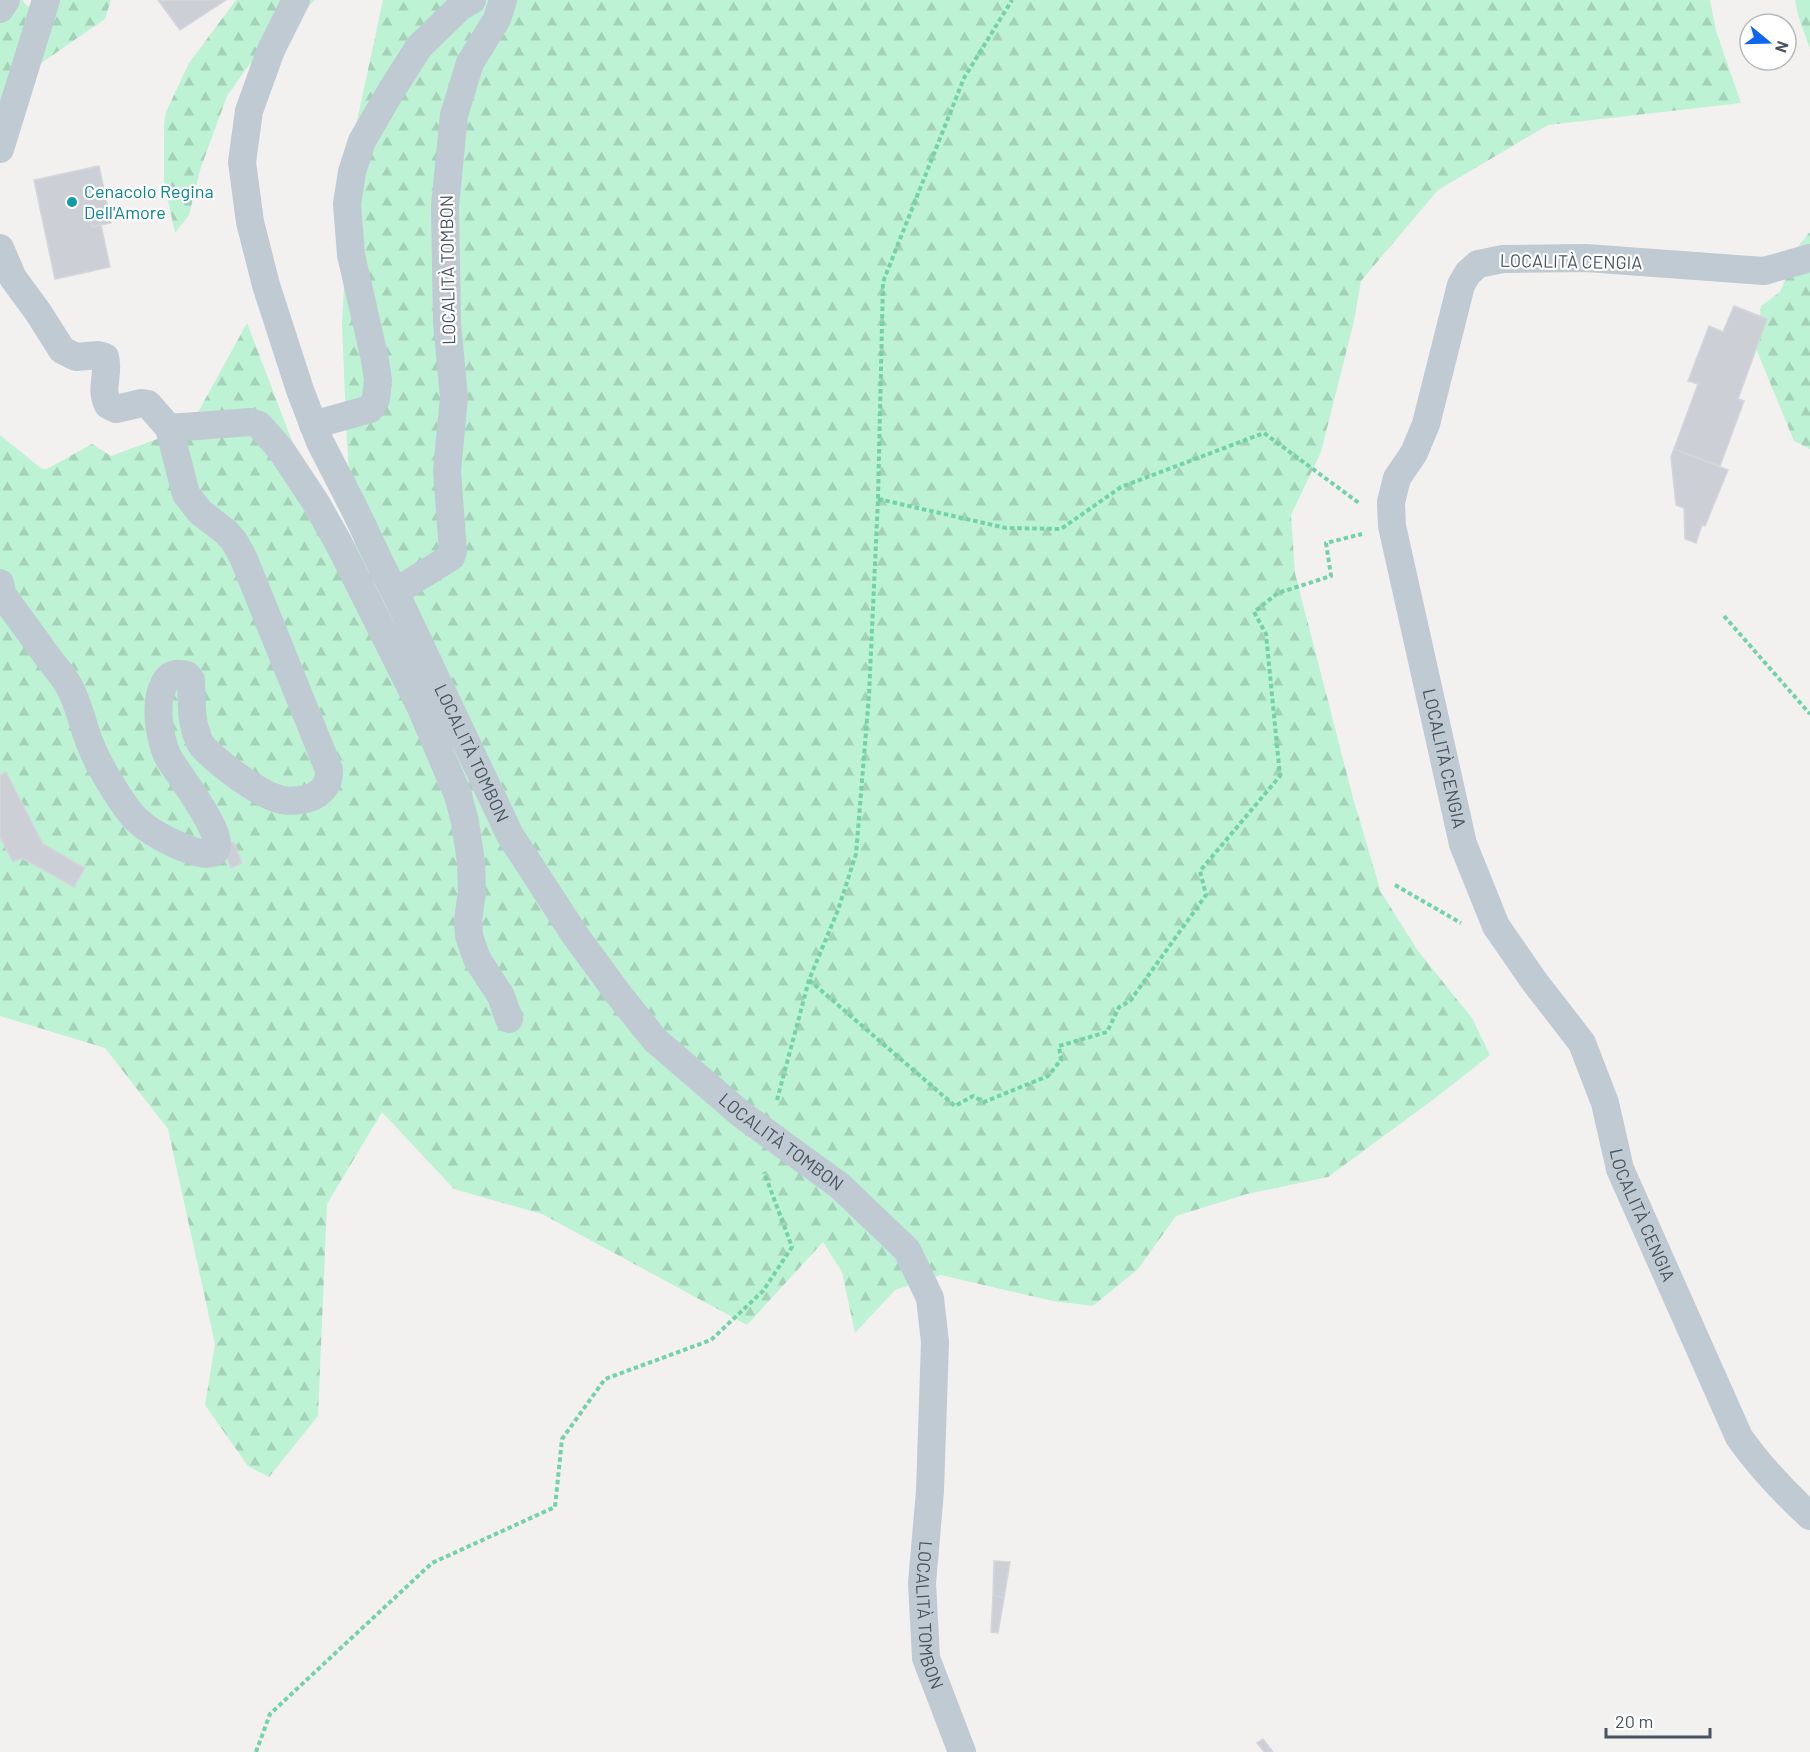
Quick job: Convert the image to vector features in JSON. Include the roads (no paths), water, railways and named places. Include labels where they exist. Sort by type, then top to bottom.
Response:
[{"type":"street","points":[[0,9],[6,0]]},
{"type":"street","points":[[0,149],[46,0]]},
{"type":"street","name":"LOCALITÀ TOMBON","points":[[296,0],[271,50],[249,111],[242,162],[249,222],[266,285],[313,425],[396,592],[510,835],[575,935],[618,995],[655,1040],[741,1114],[840,1186],[907,1250],[930,1298],[935,1342],[930,1491],[922,1583],[926,1658],[962,1752]]},
{"type":"street","points":[[313,425],[370,409],[376,399],[378,380],[351,255],[347,204],[352,172],[362,141],[419,47],[460,7],[472,0]]},
{"type":"street","name":"LOCALITÀ TOMBON","points":[[396,592],[451,557],[453,551],[447,471],[454,397],[447,323],[445,206],[454,116],[470,63],[497,19],[503,0]]},
{"type":"street","points":[[0,248],[13,279],[38,312],[62,350],[76,357],[98,355],[105,357],[107,364],[103,389],[108,405],[116,409],[142,403],[148,405],[170,428],[186,494],[200,512],[226,532],[243,557],[329,770],[327,785],[310,798],[283,800],[252,786],[208,753],[197,739],[193,721],[191,680],[187,675],[175,673],[169,676],[160,696],[160,729],[167,756],[212,825],[218,847],[212,854],[201,853],[188,849],[150,829],[133,816],[116,790],[91,747],[70,687],[2,594],[0,583]]},
{"type":"street","name":"LOCALITÀ CENGIA","points":[[1810,258],[1764,270],[1586,258],[1503,259],[1478,264],[1468,273],[1461,285],[1426,424],[1414,453],[1397,478],[1391,502],[1392,526],[1463,844],[1496,926],[1534,981],[1582,1043],[1605,1103],[1620,1169],[1739,1437],[1773,1480],[1810,1516]]},
{"type":"street","name":"LOCALITÀ TOMBON","points":[[170,428],[251,422],[259,424],[281,450],[338,542],[421,708],[458,795],[471,861],[472,892],[468,920],[469,936],[477,959],[501,996],[509,1019]]},
{"type":"place","name":"Cenacolo Regina Dell'Amore","points":[[72,202]]}]
